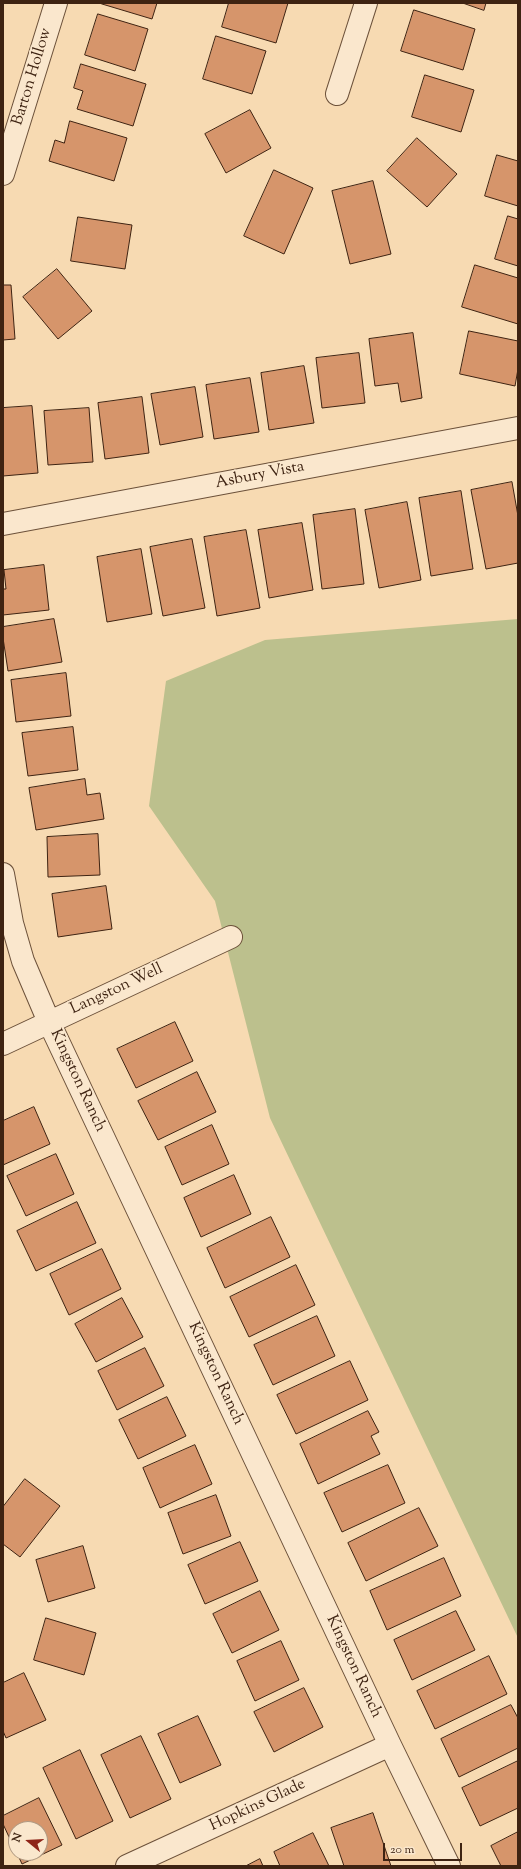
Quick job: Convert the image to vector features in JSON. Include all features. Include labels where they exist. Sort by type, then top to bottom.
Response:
[{"type":"street","name":"Barton Hollow","points":[[3,174],[56,3]]},
{"type":"street","points":[[337,94],[366,3]]},
{"type":"street","name":"Asbury Vista","points":[[3,524],[518,428]]},
{"type":"street","name":"Kingston Ranch","points":[[3,874],[12,923],[23,961],[50,1022],[390,1745],[449,1866]]},
{"type":"street","name":"Langston Well","points":[[3,1044],[231,937]]},
{"type":"street","name":"Hopkins Glade","points":[[127,1866],[390,1745]]},
{"type":"green space","points":[[518,619],[518,1638],[270,1118],[215,901],[149,806],[166,681],[265,640]]},
{"type":"building","points":[[157,3],[152,19],[102,4]]},
{"type":"building","points":[[229,3],[288,3],[276,43],[222,27]]},
{"type":"building","points":[[463,3],[486,3],[484,10]]},
{"type":"building","points":[[414,10],[475,29],[463,70],[401,51]]},
{"type":"building","points":[[98,14],[148,29],[135,71],[85,55]]},
{"type":"building","points":[[216,36],[266,51],[252,94],[203,79]]},
{"type":"building","points":[[81,64],[146,84],[133,126],[77,109],[83,91],[74,88]]},
{"type":"building","points":[[425,75],[474,90],[461,132],[412,117]]},
{"type":"building","points":[[250,110],[271,148],[226,173],[205,134]]},
{"type":"building","points":[[70,121],[127,138],[114,181],[49,161],[55,140],[64,143]]},
{"type":"building","points":[[417,138],[457,174],[427,207],[387,171]]},
{"type":"building","points":[[497,155],[518,161],[518,206],[485,196]]},
{"type":"building","points":[[274,170],[313,188],[284,254],[244,236]]},
{"type":"building","points":[[373,181],[391,254],[350,264],[332,191]]},
{"type":"building","points":[[508,216],[518,219],[518,266],[495,259]]},
{"type":"building","points":[[78,217],[132,225],[125,269],[71,261]]},
{"type":"building","points":[[475,265],[518,278],[518,324],[462,307]]},
{"type":"building","points":[[57,269],[92,311],[58,339],[23,297]]},
{"type":"building","points":[[3,285],[11,285],[15,339],[3,340]]},
{"type":"building","points":[[469,331],[518,341],[518,369],[515,386],[460,374]]},
{"type":"building","points":[[413,333],[422,398],[401,402],[398,383],[375,386],[369,339]]},
{"type":"building","points":[[359,353],[365,403],[322,408],[316,358]]},
{"type":"building","points":[[304,366],[314,423],[269,430],[261,373]]},
{"type":"building","points":[[250,378],[259,432],[214,439],[206,385]]},
{"type":"building","points":[[195,387],[203,437],[160,445],[151,394]]},
{"type":"building","points":[[142,397],[149,453],[105,459],[98,403]]},
{"type":"building","points":[[32,406],[38,473],[3,476],[3,408]]},
{"type":"building","points":[[89,408],[93,462],[48,465],[44,411]]},
{"type":"building","points":[[512,482],[518,516],[518,563],[486,569],[471,490]]},
{"type":"building","points":[[461,491],[473,569],[431,576],[419,498]]},
{"type":"building","points":[[407,502],[421,580],[379,588],[365,510]]},
{"type":"building","points":[[355,509],[364,584],[322,589],[313,515]]},
{"type":"building","points":[[302,523],[313,590],[269,598],[258,530]]},
{"type":"building","points":[[246,530],[260,608],[217,616],[204,537]]},
{"type":"building","points":[[192,539],[205,608],[163,616],[150,547]]},
{"type":"building","points":[[141,549],[152,614],[107,622],[97,557]]},
{"type":"building","points":[[44,565],[49,610],[3,615],[3,589],[6,589],[4,570]]},
{"type":"building","points":[[54,619],[62,662],[8,671],[3,638],[3,627]]},
{"type":"building","points":[[66,673],[71,716],[16,722],[11,680]]},
{"type":"building","points":[[73,727],[78,770],[28,776],[22,733]]},
{"type":"building","points":[[85,779],[87,795],[100,793],[104,819],[36,830],[29,788]]},
{"type":"building","points":[[98,834],[100,875],[48,877],[47,837]]},
{"type":"building","points":[[106,886],[112,929],[58,937],[52,894]]},
{"type":"building","points":[[175,1022],[193,1061],[136,1088],[117,1049]]},
{"type":"building","points":[[197,1072],[216,1112],[158,1140],[138,1101]]},
{"type":"building","points":[[34,1107],[50,1144],[3,1165],[3,1121]]},
{"type":"building","points":[[212,1125],[229,1164],[182,1185],[165,1147]]},
{"type":"building","points":[[56,1154],[74,1194],[26,1216],[7,1176]]},
{"type":"building","points":[[234,1175],[251,1214],[201,1237],[184,1198]]},
{"type":"building","points":[[77,1202],[96,1243],[36,1271],[17,1231]]},
{"type":"building","points":[[271,1217],[290,1257],[225,1288],[207,1248]]},
{"type":"building","points":[[102,1249],[121,1289],[69,1315],[50,1274]]},
{"type":"building","points":[[296,1265],[315,1305],[249,1337],[230,1297]]},
{"type":"building","points":[[122,1298],[143,1337],[96,1362],[75,1324]]},
{"type":"building","points":[[317,1316],[335,1356],[273,1385],[254,1345]]},
{"type":"building","points":[[145,1348],[164,1386],[117,1410],[98,1371]]},
{"type":"building","points":[[350,1361],[368,1400],[296,1434],[277,1395]]},
{"type":"building","points":[[167,1397],[186,1436],[138,1459],[119,1420]]},
{"type":"building","points":[[368,1411],[379,1432],[371,1436],[380,1454],[318,1484],[300,1444]]},
{"type":"building","points":[[195,1445],[212,1484],[160,1508],[143,1468]]},
{"type":"building","points":[[388,1465],[405,1503],[342,1532],[324,1493]]},
{"type":"building","points":[[25,1479],[60,1506],[20,1557],[3,1544],[3,1507]]},
{"type":"building","points":[[216,1495],[231,1536],[183,1554],[168,1513]]},
{"type":"building","points":[[419,1508],[438,1546],[366,1581],[348,1543]]},
{"type":"building","points":[[240,1542],[258,1581],[205,1604],[188,1565]]},
{"type":"building","points":[[83,1546],[95,1588],[48,1602],[36,1560]]},
{"type":"building","points":[[444,1558],[461,1596],[387,1630],[370,1591]]},
{"type":"building","points":[[260,1591],[279,1630],[232,1653],[213,1614]]},
{"type":"building","points":[[456,1611],[475,1650],[412,1680],[394,1640]]},
{"type":"building","points":[[46,1618],[96,1633],[84,1675],[34,1660]]},
{"type":"building","points":[[281,1641],[299,1680],[255,1701],[237,1661]]},
{"type":"building","points":[[489,1656],[507,1694],[435,1729],[417,1691]]},
{"type":"building","points":[[24,1673],[46,1720],[6,1738],[3,1731],[3,1683]]},
{"type":"building","points":[[304,1688],[323,1727],[274,1752],[254,1712]]},
{"type":"building","points":[[511,1705],[518,1718],[518,1748],[459,1777],[441,1739]]},
{"type":"building","points":[[198,1716],[221,1765],[180,1783],[158,1734]]},
{"type":"building","points":[[141,1736],[171,1799],[130,1818],[101,1755]]},
{"type":"building","points":[[80,1750],[113,1821],[76,1839],[43,1768]]},
{"type":"building","points":[[518,1761],[518,1808],[480,1826],[462,1788]]},
{"type":"building","points":[[39,1798],[62,1845],[48,1852],[48,1821],[8,1821],[8,1835],[3,1824],[3,1816]]},
{"type":"building","points":[[373,1813],[391,1866],[344,1866],[331,1828]]},
{"type":"building","points":[[518,1832],[518,1866],[501,1866],[491,1846]]},
{"type":"building","points":[[313,1833],[329,1866],[280,1866],[274,1852]]},
{"type":"building","points":[[260,1859],[263,1866],[246,1866]]},
{"type":"building","points":[[21,1861],[28,1861],[22,1864]]}]
